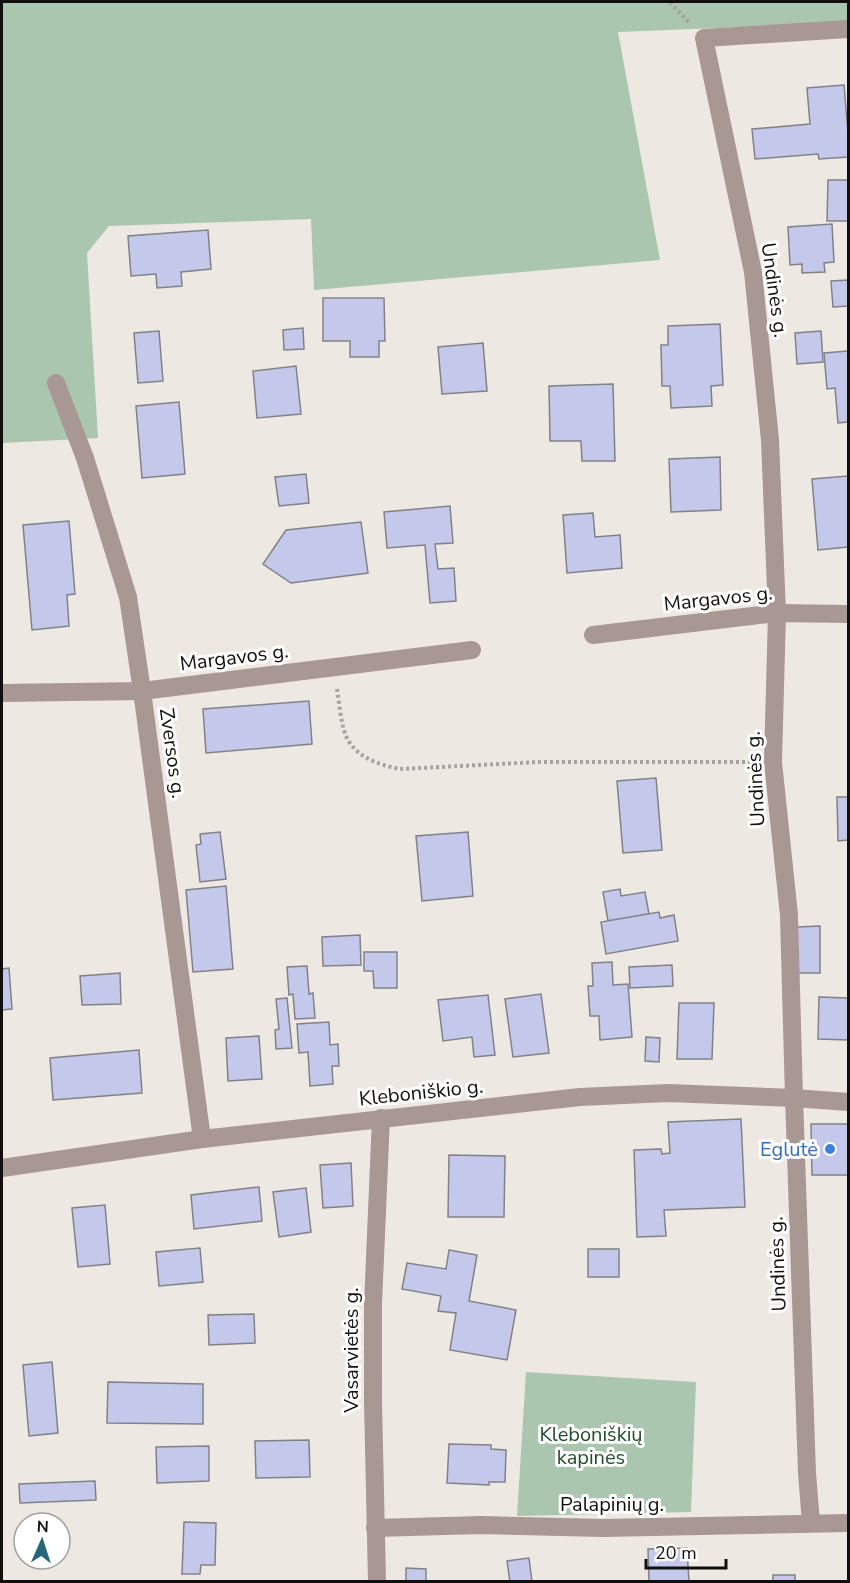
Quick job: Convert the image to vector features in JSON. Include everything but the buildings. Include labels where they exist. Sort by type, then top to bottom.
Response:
[{"type":"street","points":[[704,38],[849,29]]},
{"type":"street","name":"Undinės g.","points":[[704,38],[753,272],[770,440],[777,613],[773,762],[789,915],[807,1473],[811,1523]]},
{"type":"street","name":"Zversos g.","points":[[56,383],[85,458],[128,597],[202,1139]]},
{"type":"street","name":"Margavos g.","points":[[593,635],[777,613],[849,614]]},
{"type":"street","name":"Margavos g.","points":[[2,693],[142,691],[472,650]]},
{"type":"street","name":"Kleboniškio g.","points":[[2,1168],[202,1139],[580,1097],[668,1093],[849,1102]]},
{"type":"street","name":"Vasarvietės g.","points":[[377,1581],[373,1304],[381,1118]]},
{"type":"street","name":"Palapinių g.","points":[[375,1528],[481,1525],[603,1528],[849,1523]]},
{"type":"path","points":[[671,2],[704,38]]},
{"type":"path","points":[[333,667],[345,735],[355,750],[387,767],[400,769],[539,762],[773,762]]},
{"type":"green space","points":[[2,2],[848,2],[848,23],[618,32],[660,260],[314,290],[311,219],[109,226],[87,253],[98,438],[2,443]]},
{"type":"green space","name":"Kleboniškių kapinės","points":[[526,1372],[696,1382],[691,1512],[517,1516]]},
{"type":"place","name":"Eglutė","points":[[830,1149]]}]
